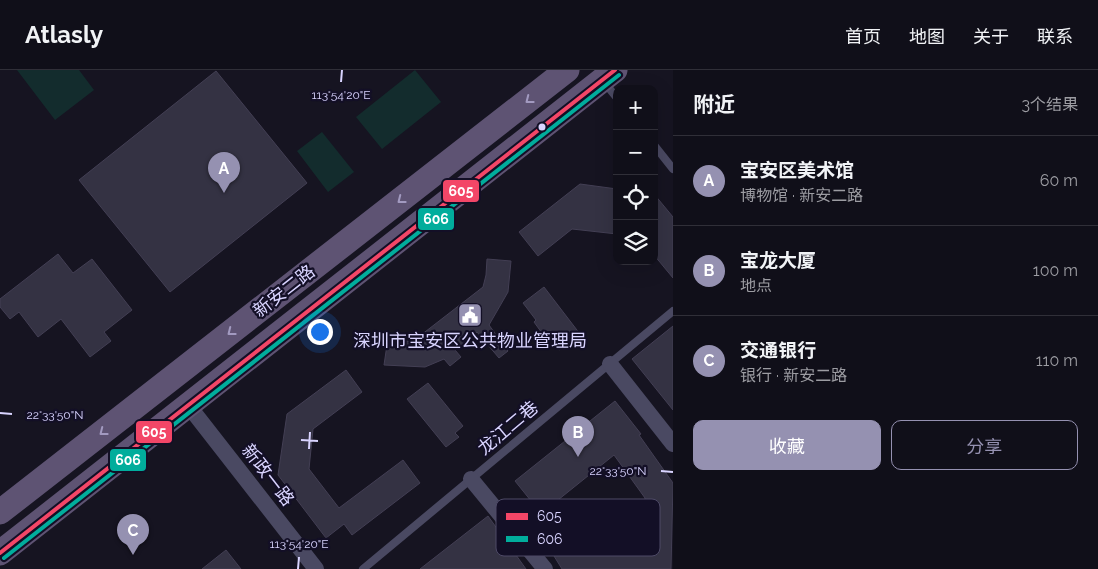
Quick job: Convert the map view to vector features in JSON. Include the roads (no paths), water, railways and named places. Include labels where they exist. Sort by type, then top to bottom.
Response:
[{"type":"main road","name":"新安二路","points":[[0,512],[567,70]]},
{"type":"main road","name":"新安二路","points":[[0,553],[188,405],[612,83]]},
{"type":"street","points":[[610,364],[673,444]]},
{"type":"street","name":"新政一路","points":[[188,405],[316,569]]},
{"type":"street","points":[[471,479],[496,509]]},
{"type":"street","points":[[534,556],[545,569]]},
{"type":"lane","points":[[658,150],[673,169]]},
{"type":"lane","name":"龙江二巷","points":[[363,569],[673,311]]},
{"type":"place","name":"宝安区美术馆","points":[[224,193]]},
{"type":"place","name":"深圳市宝安区公共物业管理局","points":[[470,315]]},
{"type":"place","name":"宝龙大厦","points":[[578,457]]},
{"type":"place","name":"交通银行","points":[[133,555]]}]
